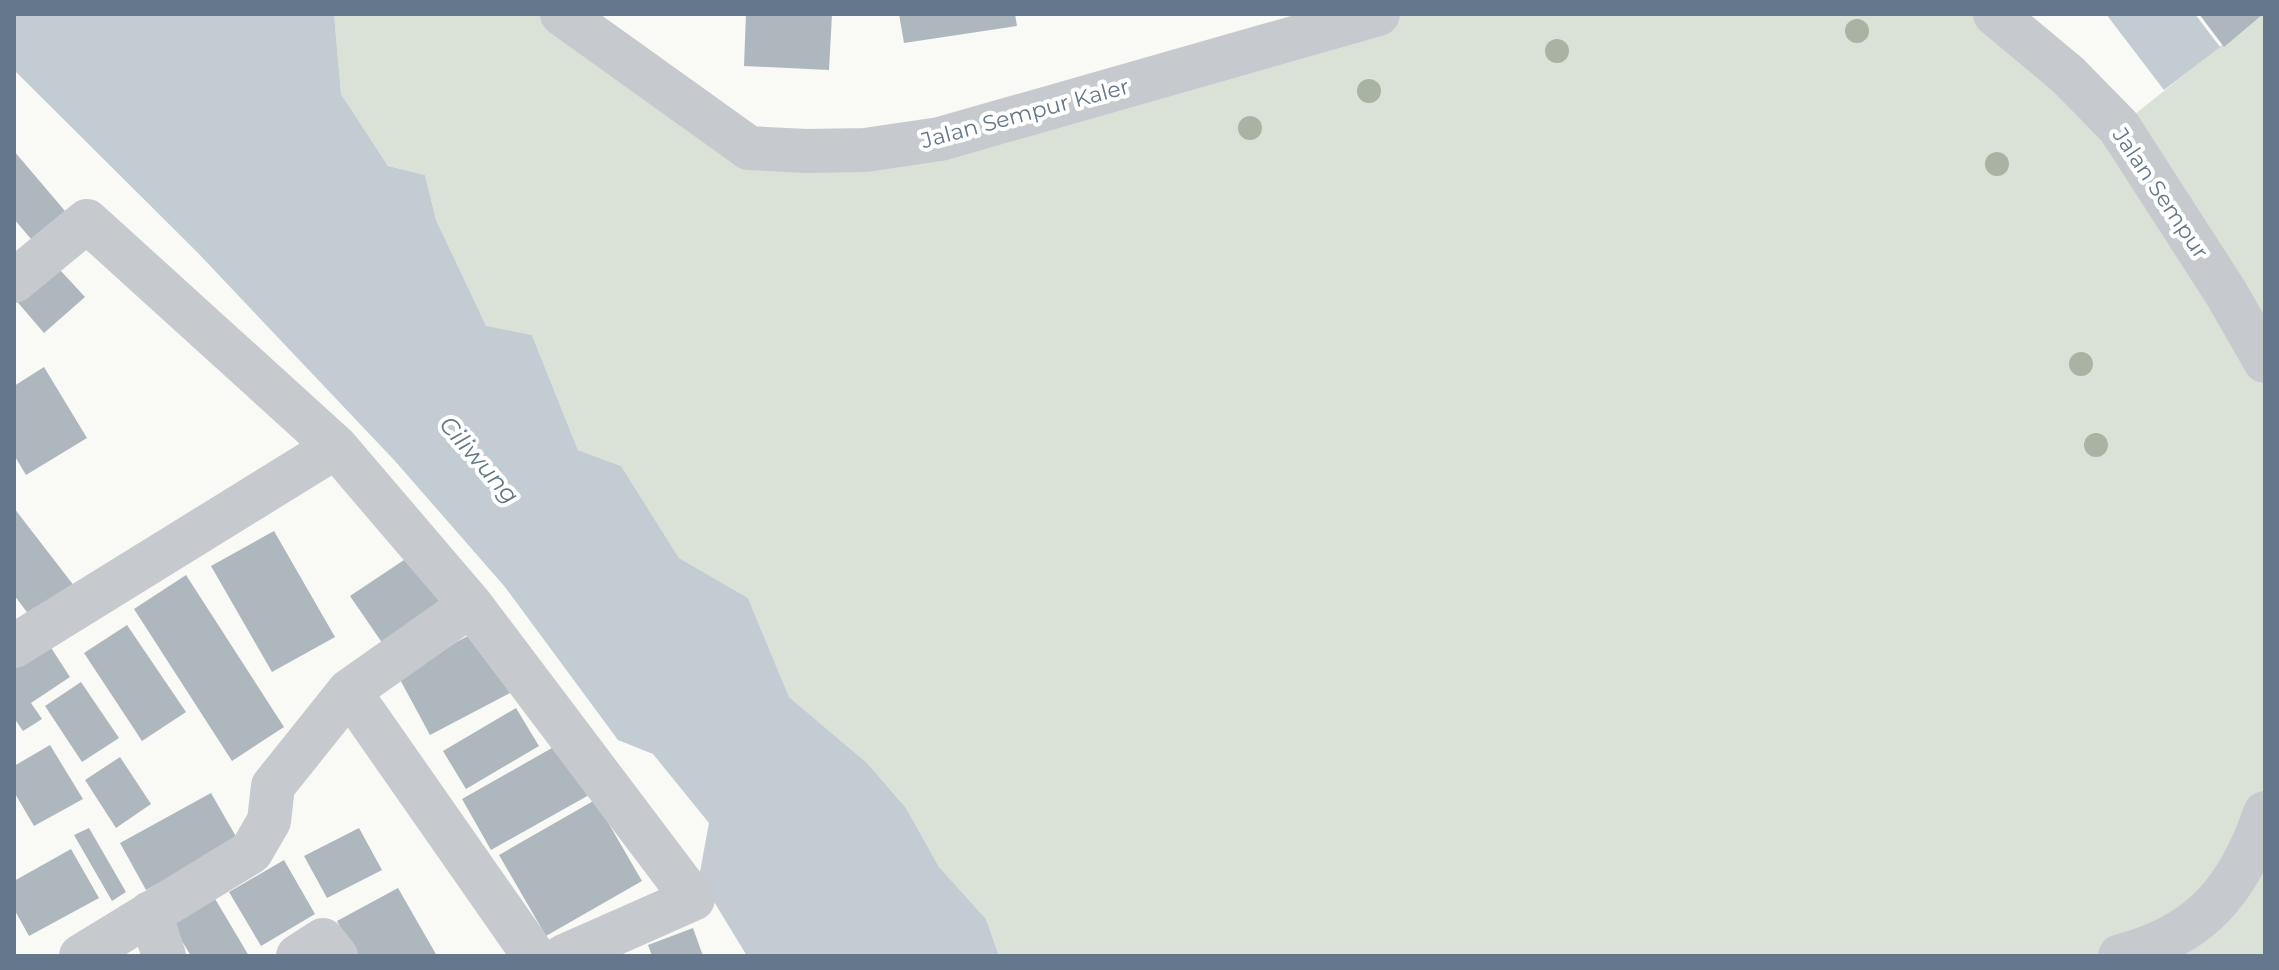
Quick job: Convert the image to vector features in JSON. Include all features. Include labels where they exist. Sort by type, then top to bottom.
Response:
[{"type":"street","name":"Jalan Sempur Kaler","points":[[562,14],[749,148],[806,151],[865,150],[940,139],[1378,14]]},
{"type":"street","name":"Jalan Sempur","points":[[1995,14],[2068,75],[2119,127],[2226,293],[2265,361]]},
{"type":"street","points":[[14,281],[87,221],[336,447],[471,605],[693,899],[564,956]]},
{"type":"street","points":[[14,646],[336,447]]},
{"type":"street","points":[[81,956],[251,852],[269,821],[273,786],[349,691],[471,605]]},
{"type":"street","points":[[349,691],[534,956]]},
{"type":"street","points":[[2120,956],[2142,951],[2191,925],[2216,904],[2234,883],[2258,835],[2265,813]]},
{"type":"street","points":[[150,913],[164,956]]},
{"type":"street","points":[[298,956],[323,940],[336,956]]},
{"type":"shaded area","points":[[334,14],[556,14],[748,148],[845,150],[1381,14],[1995,14],[2119,127],[2260,14],[2265,14],[2265,956],[999,956],[986,919],[939,867],[906,808],[867,763],[789,697],[748,598],[679,558],[621,466],[578,450],[532,335],[486,327],[436,220],[425,175],[388,166],[341,94]]},
{"type":"water","name":"Ciliwung","points":[[14,14],[334,14],[341,94],[388,166],[425,175],[436,220],[486,326],[532,335],[578,450],[621,466],[679,558],[748,598],[789,697],[867,763],[906,808],[939,867],[986,919],[999,956],[747,956],[699,877],[709,823],[653,754],[618,740],[505,587],[395,461],[198,253],[14,70]]},
{"type":"water","points":[[2106,14],[2195,14],[2220,47],[2164,90]]},
{"type":"building","points":[[746,14],[832,14],[829,70],[744,66]]},
{"type":"building","points":[[899,14],[1015,14],[1017,26],[904,43]]},
{"type":"building","points":[[2199,14],[2263,14],[2224,47]]},
{"type":"building","points":[[14,151],[65,211],[31,239],[14,219]]},
{"type":"building","points":[[48,257],[85,297],[44,333],[14,298]]},
{"type":"building","points":[[44,367],[87,438],[26,475],[14,455],[14,386]]},
{"type":"building","points":[[14,508],[78,591],[36,624],[14,595]]},
{"type":"building","points":[[274,531],[335,637],[272,672],[211,566]]},
{"type":"building","points":[[413,554],[448,605],[385,647],[350,596]]},
{"type":"building","points":[[186,575],[284,727],[232,761],[134,609]]},
{"type":"building","points":[[127,625],[186,712],[142,741],[84,653]]},
{"type":"building","points":[[479,630],[512,692],[430,735],[397,674]]},
{"type":"building","points":[[48,643],[70,677],[31,703],[42,719],[23,731],[14,718],[14,666]]},
{"type":"building","points":[[81,682],[119,738],[82,762],[45,706]]},
{"type":"building","points":[[516,708],[539,746],[466,789],[443,751]]},
{"type":"building","points":[[559,744],[589,795],[491,850],[462,799]]},
{"type":"building","points":[[50,745],[83,799],[34,826],[14,792],[14,766]]},
{"type":"building","points":[[120,757],[151,804],[116,828],[85,780]]},
{"type":"building","points":[[211,793],[238,840],[146,890],[120,843]]},
{"type":"building","points":[[595,800],[642,881],[546,936],[499,855]]},
{"type":"building","points":[[89,828],[126,892],[112,901],[74,835]]},
{"type":"building","points":[[359,828],[382,870],[327,898],[304,856]]},
{"type":"building","points":[[71,849],[99,898],[29,936],[14,909],[14,881]]},
{"type":"building","points":[[284,860],[315,914],[261,946],[229,892]]},
{"type":"building","points":[[398,888],[437,956],[356,956],[337,921]]},
{"type":"building","points":[[211,892],[249,956],[191,956],[168,918]]},
{"type":"building","points":[[693,928],[703,956],[652,956],[648,945]]}]
